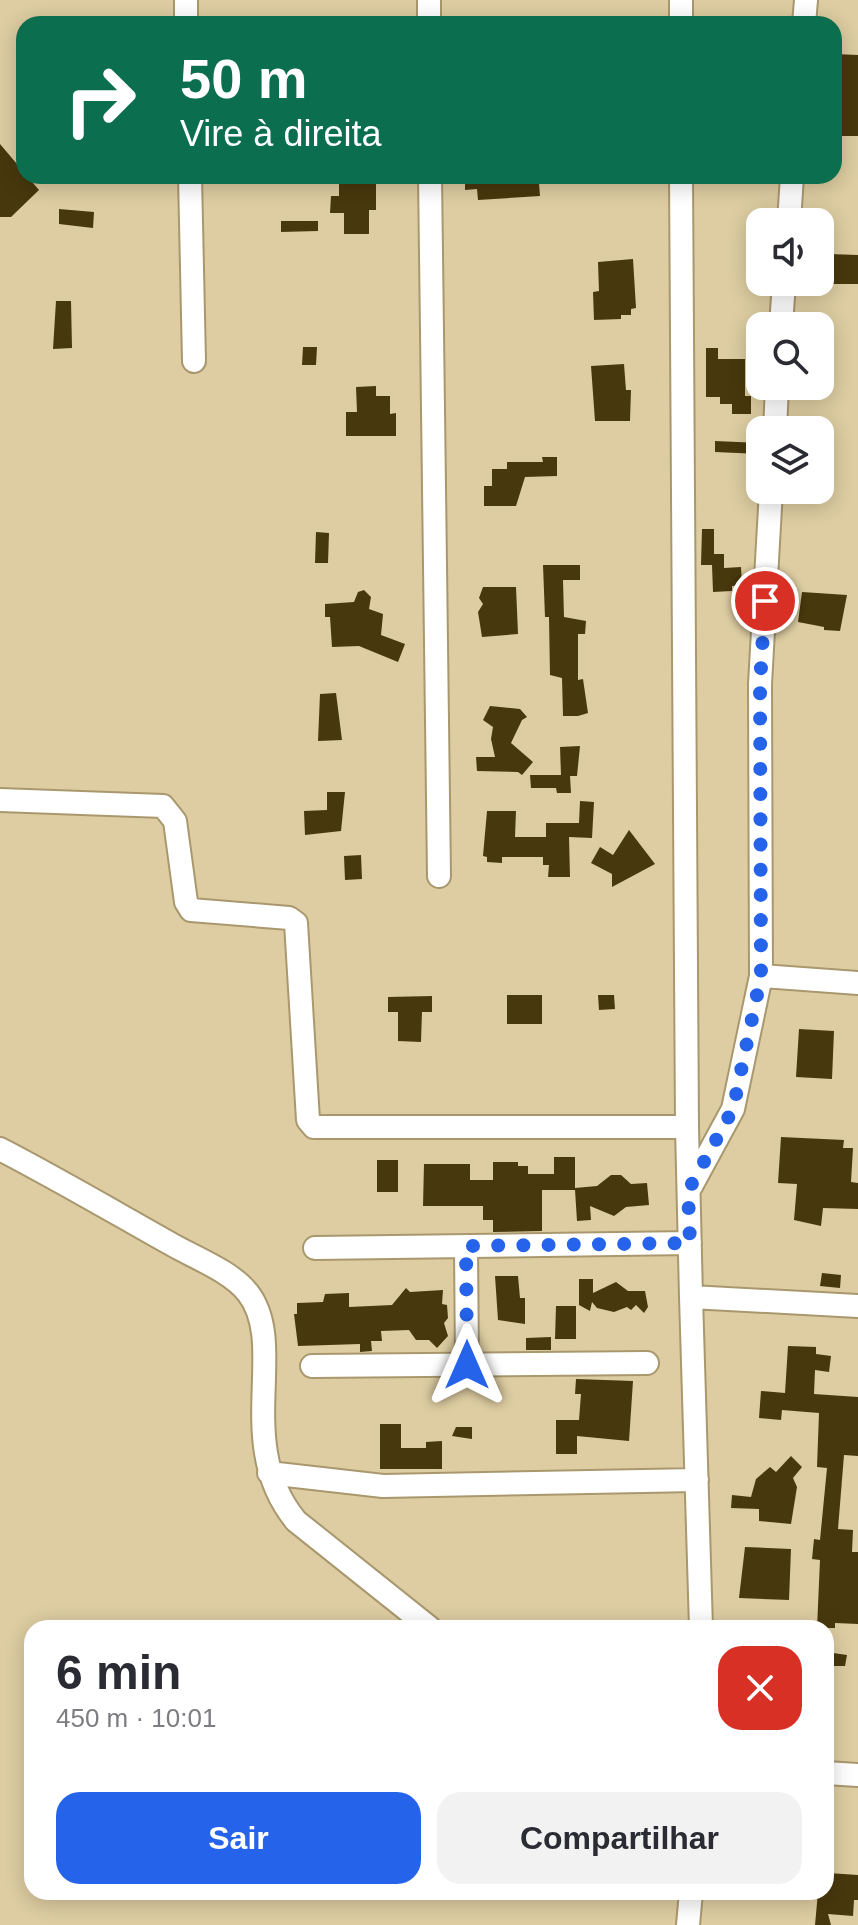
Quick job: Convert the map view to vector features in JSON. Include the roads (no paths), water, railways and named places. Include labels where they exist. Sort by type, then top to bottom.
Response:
[{"type":"street","points":[[190,184],[194,361]]},
{"type":"street","points":[[430,184],[439,876]]},
{"type":"street","points":[[681,184],[687,1127],[701,1620]]},
{"type":"street","points":[[790,208],[791,184]]},
{"type":"street","points":[[688,1191],[733,1109],[761,976],[760,684],[770,504]]},
{"type":"street","points":[[0,800],[163,806],[175,821],[186,902],[191,910],[289,918],[296,923],[308,1120],[314,1127],[687,1127]]},
{"type":"street","points":[[761,976],[858,983]]},
{"type":"street","points":[[0,1149],[211,1267],[248,1293],[262,1329],[262,1440],[269,1473],[283,1505],[296,1521],[420,1620]]},
{"type":"street","points":[[315,1248],[690,1243]]},
{"type":"street","points":[[466,1246],[467,1365]]},
{"type":"street","points":[[691,1297],[858,1306]]},
{"type":"street","points":[[312,1366],[647,1363]]},
{"type":"street","points":[[269,1473],[383,1486],[697,1480]]},
{"type":"street","points":[[834,1774],[858,1775]]},
{"type":"street","points":[[688,1925],[690,1900]]}]
